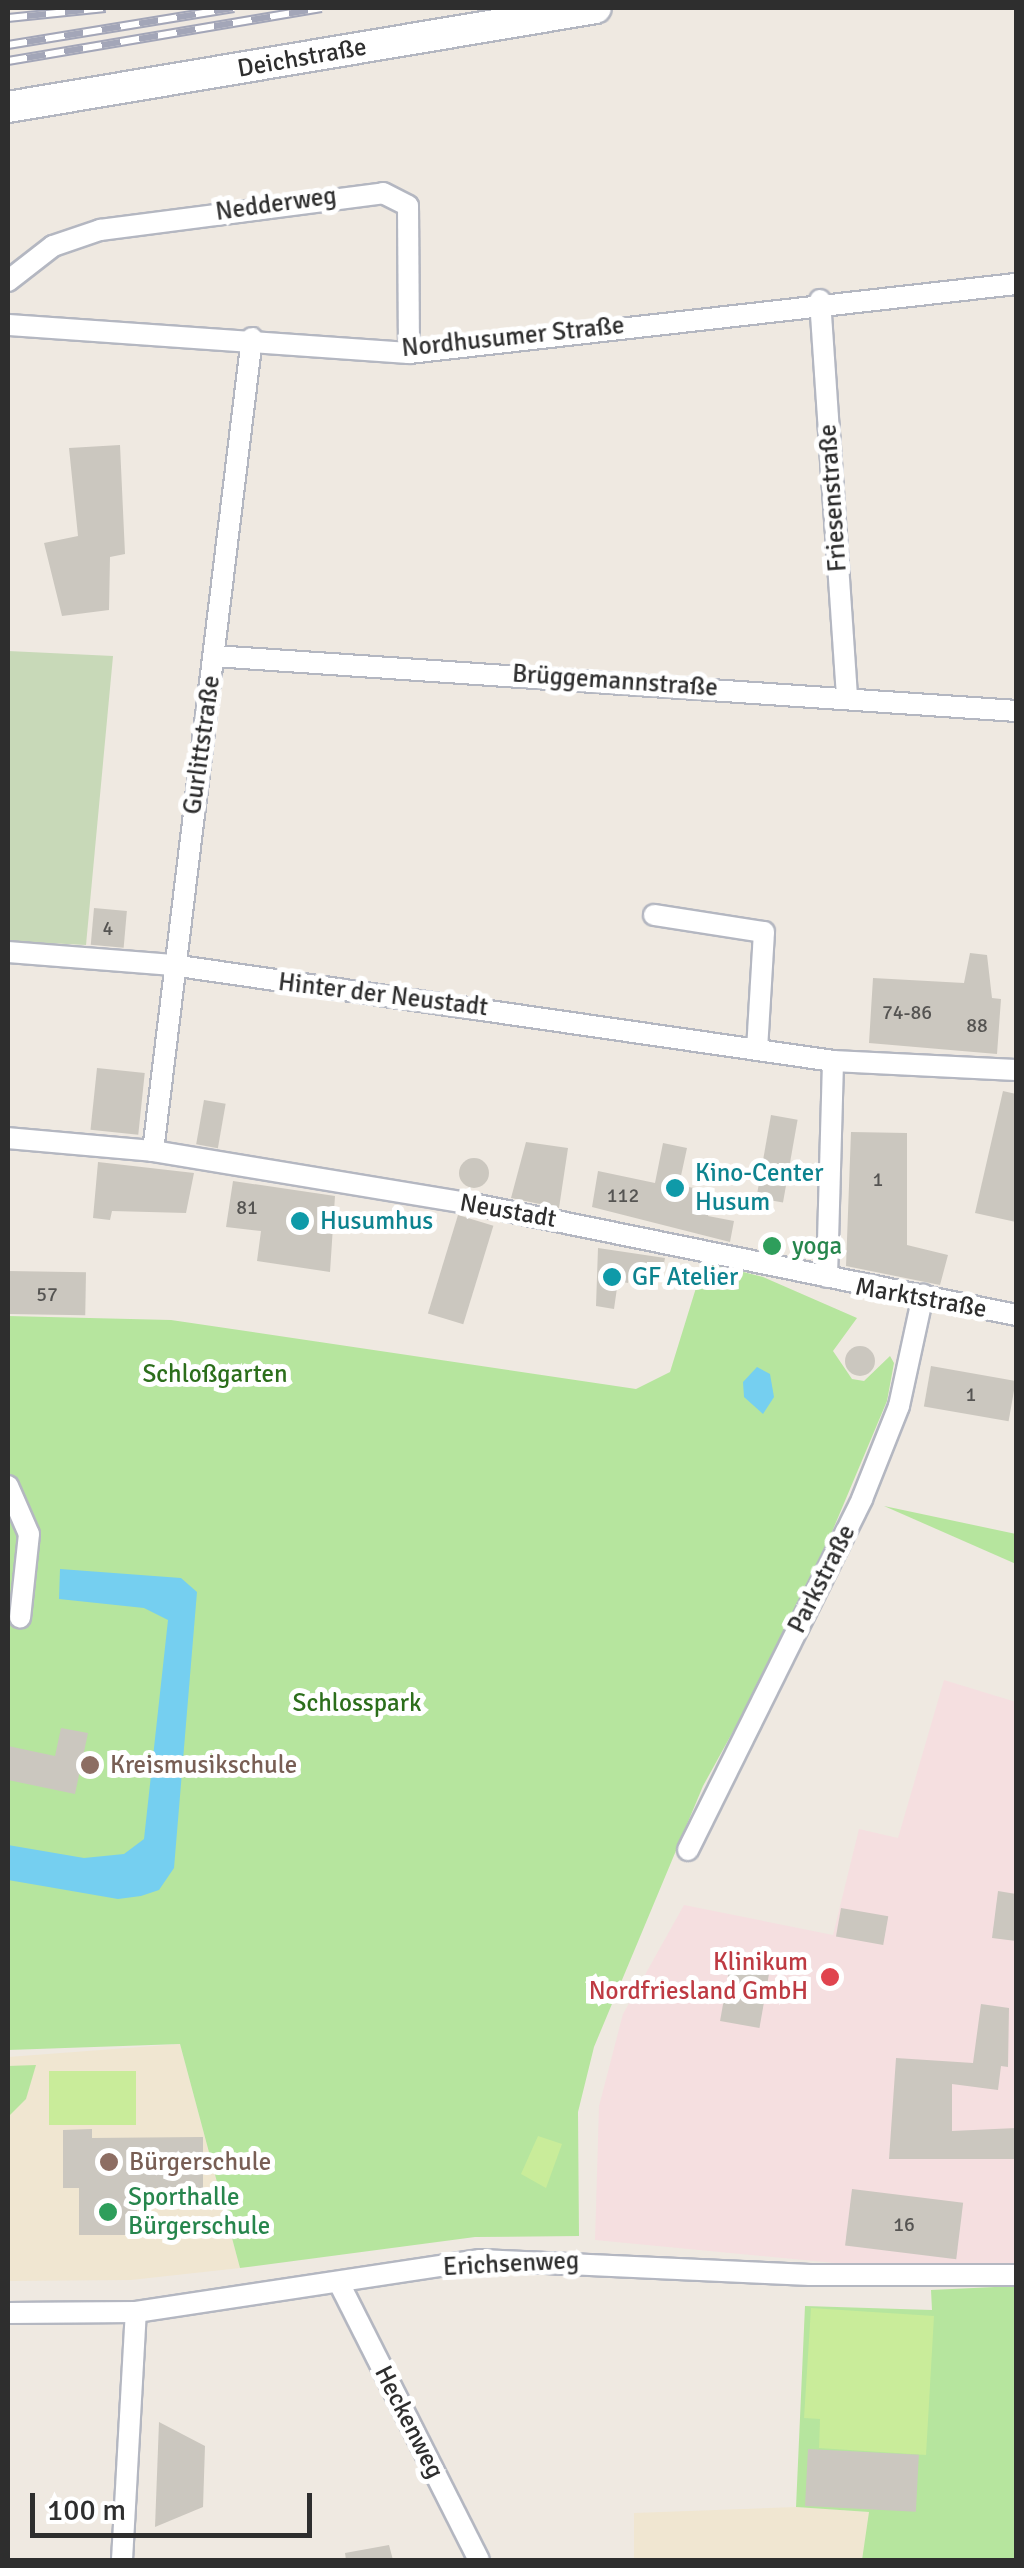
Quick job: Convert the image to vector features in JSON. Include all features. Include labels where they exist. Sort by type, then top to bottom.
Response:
[{"type":"main road","name":"Deichstraße","points":[[8,108],[596,8]]},
{"type":"street","name":"Nedderweg","points":[[8,280],[54,246],[100,230],[383,193],[408,206],[409,353]]},
{"type":"street","name":"Nordhusumer Straße","points":[[8,325],[252,338],[409,353],[820,300],[1016,284]]},
{"type":"street","name":"Friesenstraße","points":[[820,300],[846,696]]},
{"type":"street","name":"Gurlittstraße","points":[[153,1151],[172,965],[252,338]]},
{"type":"street","name":"Brüggemannstraße","points":[[214,656],[846,696],[1016,711]]},
{"type":"street","points":[[654,915],[764,932],[757,1049]]},
{"type":"street","name":"Hinter der Neustadt","points":[[8,952],[172,965],[833,1061],[1016,1070]]},
{"type":"street","points":[[827,1277],[833,1061]]},
{"type":"street","name":"Neustadt","points":[[8,1138],[153,1151],[674,1242],[827,1277]]},
{"type":"street","name":"Marktstraße","points":[[827,1277],[880,1294],[923,1295],[1016,1316]]},
{"type":"street","name":"Parkstraße","points":[[688,1850],[862,1499],[899,1406],[923,1295]]},
{"type":"street","points":[[8,1486],[29,1534],[20,1618]]},
{"type":"street","name":"Erichsenweg","points":[[8,2313],[136,2312],[480,2260],[827,2276],[1016,2274]]},
{"type":"street","name":"Heckenweg","points":[[339,2283],[479,2560]]},
{"type":"street","points":[[122,2560],[136,2312]]},
{"type":"shaded area","name":"Klinikum Nordfriesland GmbH","points":[[944,1680],[1016,1702],[1016,2269],[845,2264],[595,2240],[599,2106],[623,2014],[684,1905],[833,1935],[859,1829],[898,1838]]},
{"type":"shaded area","name":"Bürgerschule","points":[[180,2044],[240,2268],[131,2280],[8,2281],[8,2057]]},
{"type":"shaded area","points":[[796,2507],[870,2512],[862,2560],[634,2560],[634,2513]]},
{"type":"green space","points":[[8,651],[113,656],[86,945],[8,941]]},
{"type":"green space","name":"Schlosspark","points":[[704,1262],[763,1277],[857,1318],[833,1351],[852,1379],[864,1381],[890,1356],[894,1363],[887,1401],[797,1615],[703,1786],[594,2047],[578,2112],[579,2236],[475,2237],[240,2268],[180,2044],[8,2050],[8,1316],[171,1320],[636,1389],[670,1372]]},
{"type":"green space","points":[[884,1506],[1016,1534],[1016,1564]]},
{"type":"green space","points":[[36,2065],[26,2099],[8,2117],[8,2066]]},
{"type":"green space","points":[[49,2071],[136,2071],[136,2125],[49,2125]]},
{"type":"green space","points":[[538,2136],[562,2144],[546,2188],[521,2174]]},
{"type":"green space","points":[[1016,2286],[1016,2560],[862,2560],[869,2512],[796,2507],[805,2306],[932,2310],[931,2290]]},
{"type":"green space","points":[[811,2308],[934,2316],[926,2455],[819,2448],[820,2419],[804,2418]]},
{"type":"water","points":[[757,1367],[770,1374],[774,1397],[763,1414],[744,1397],[743,1382]]},
{"type":"water","points":[[60,1569],[181,1578],[197,1592],[174,1868],[159,1890],[141,1896],[118,1899],[8,1880],[8,1845],[84,1858],[124,1854],[144,1839],[168,1620],[144,1608],[59,1599]]},
{"type":"building","points":[[120,445],[125,554],[110,557],[109,610],[62,616],[44,543],[78,536],[69,448]]},
{"type":"building","points":[[94,908],[127,911],[124,948],[91,945]]},
{"type":"building","points":[[970,953],[987,955],[992,998],[1001,999],[997,1054],[869,1043],[873,978],[964,983]]},
{"type":"building","points":[[97,1068],[145,1073],[138,1135],[91,1130]]},
{"type":"building","points":[[1003,1091],[1016,1094],[1016,1222],[975,1213]]},
{"type":"building","points":[[204,1100],[226,1104],[218,1148],[196,1144]]},
{"type":"building","points":[[771,1115],[798,1120],[783,1202],[756,1198]]},
{"type":"building","points":[[851,1132],[907,1133],[907,1245],[948,1255],[940,1285],[846,1266]]},
{"type":"building","points":[[526,1142],[568,1148],[559,1208],[511,1198]]},
{"type":"building","points":[[663,1143],[687,1148],[679,1185],[713,1192],[708,1216],[734,1221],[730,1242],[592,1207],[598,1171],[655,1183]]},
{"type":"building","points":[[474,1158],[485,1162],[489,1173],[485,1184],[474,1188],[463,1184],[459,1173],[463,1162]]},
{"type":"building","points":[[98,1162],[194,1173],[186,1213],[112,1211],[110,1220],[93,1218]]},
{"type":"building","name":"Husumhus","points":[[233,1181],[335,1196],[330,1272],[257,1261],[261,1231],[226,1227]]},
{"type":"building","points":[[458,1215],[493,1226],[463,1324],[428,1313]]},
{"type":"building","name":"GF Atelier","points":[[598,1248],[665,1258],[661,1280],[629,1275],[628,1283],[618,1281],[614,1309],[596,1306]]},
{"type":"building","points":[[8,1271],[86,1272],[85,1315],[8,1314]]},
{"type":"building","points":[[860,1346],[874,1355],[875,1361],[866,1375],[860,1376],[846,1367],[845,1361],[854,1347]]},
{"type":"building","points":[[931,1366],[1016,1381],[1009,1421],[924,1406]]},
{"type":"building","points":[[61,1728],[88,1733],[75,1794],[8,1780],[8,1746],[55,1756]]},
{"type":"building","points":[[998,1891],[1016,1894],[1016,1941],[992,1938]]},
{"type":"building","points":[[841,1908],[888,1916],[883,1945],[836,1937]]},
{"type":"building","points":[[731,1959],[770,1966],[759,2028],[720,2021]]},
{"type":"building","points":[[981,2004],[1009,2008],[1008,2067],[1001,2066],[998,2090],[952,2084],[952,2131],[1016,2128],[1016,2159],[889,2159],[896,2058],[973,2063]]},
{"type":"building","points":[[92,2129],[92,2138],[203,2137],[203,2188],[137,2188],[137,2235],[79,2235],[79,2188],[63,2188],[63,2130]]},
{"type":"building","points":[[852,2189],[963,2203],[956,2259],[845,2246]]},
{"type":"building","points":[[159,2422],[205,2446],[203,2507],[155,2527]]},
{"type":"building","points":[[808,2449],[919,2455],[916,2512],[805,2506]]},
{"type":"building","points":[[389,2545],[393,2560],[346,2560],[345,2553]]},
{"type":"railway","points":[[8,18],[105,8]]},
{"type":"railway","points":[[8,45],[234,8]]},
{"type":"railway","points":[[8,61],[322,8]]},
{"type":"place","name":"Kino-Center Husum","points":[[675,1188]]},
{"type":"place","name":"Husumhus","points":[[300,1221]]},
{"type":"place","name":"yoga","points":[[772,1246]]},
{"type":"place","name":"GF Atelier","points":[[612,1277]]},
{"type":"place","name":"Kreismusikschule","points":[[90,1765]]},
{"type":"place","name":"Klinikum Nordfriesland GmbH","points":[[830,1977]]},
{"type":"place","name":"Bürgerschule","points":[[109,2162]]},
{"type":"place","name":"Sporthalle Bürgerschule","points":[[108,2212]]},
{"type":"park label","name":"Schloßgarten","points":[[215,1374]]}]
